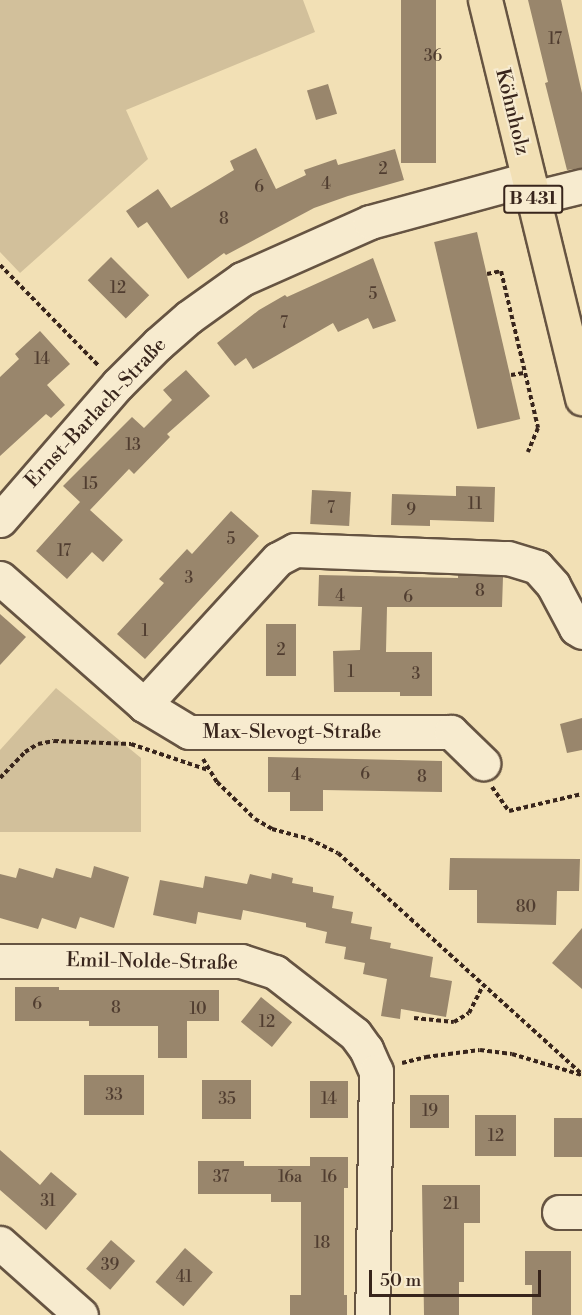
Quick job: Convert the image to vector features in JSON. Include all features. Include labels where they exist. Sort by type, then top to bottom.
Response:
[{"type":"main road","name":"Köhnholz","points":[[485,0],[582,398]]},
{"type":"street","name":"Ernst-Barlach-Straße","points":[[0,520],[118,384],[189,317],[242,279],[370,222],[531,188],[582,186]]},
{"type":"street","points":[[144,705],[278,559],[295,550],[508,558],[537,567],[553,585],[576,628],[582,632]]},
{"type":"street","name":"Max-Slevogt-Straße","points":[[0,578],[144,705],[189,732],[451,732],[483,763]]},
{"type":"street","name":"Emil-Nolde-Straße","points":[[0,961],[220,961],[259,965],[274,972],[355,1034],[366,1048],[376,1071],[372,1315]]},
{"type":"street","points":[[0,1243],[81,1315]]},
{"type":"path","points":[[0,265],[118,384]]},
{"type":"path","points":[[487,274],[501,271],[538,428],[528,452]]},
{"type":"path","points":[[511,375],[524,373]]},
{"type":"path","points":[[189,732],[208,770],[255,819],[273,829],[316,842],[338,853],[582,1075]]},
{"type":"path","points":[[0,778],[25,752],[38,744],[54,741],[131,744],[208,770]]},
{"type":"path","points":[[483,763],[492,787],[508,811],[582,794]]},
{"type":"path","points":[[414,1018],[442,1023],[454,1022],[469,1012],[483,986]]},
{"type":"path","points":[[376,1071],[426,1057],[480,1050],[512,1054],[582,1075]]},
{"type":"shaded area","points":[[0,0],[303,0],[315,32],[126,110],[148,159],[20,273],[0,252]]},
{"type":"shaded area","points":[[56,688],[141,758],[141,832],[0,832],[0,750]]},
{"type":"building","points":[[401,0],[436,0],[436,163],[401,163]]},
{"type":"building","points":[[528,0],[561,0],[582,93],[582,168],[567,170],[545,83],[548,82]]},
{"type":"building","points":[[328,84],[337,114],[316,120],[307,90]]},
{"type":"building","points":[[256,148],[276,189],[306,175],[304,170],[336,159],[338,165],[395,149],[404,180],[314,208],[226,255],[224,253],[188,279],[147,222],[138,228],[126,211],[158,189],[171,208],[234,170],[230,161]]},
{"type":"building","points":[[477,232],[520,419],[477,429],[434,242]]},
{"type":"building","points":[[111,257],[149,295],[126,319],[88,280]]},
{"type":"building","points":[[373,258],[396,321],[373,329],[368,318],[338,332],[333,323],[253,369],[246,358],[235,366],[217,343],[259,310],[285,295],[287,297]]},
{"type":"building","points":[[40,331],[70,364],[47,385],[65,405],[51,418],[46,414],[0,456],[0,377],[19,359],[15,354]]},
{"type":"building","points":[[186,370],[210,396],[167,434],[170,437],[134,474],[129,469],[90,510],[123,540],[103,562],[92,552],[67,579],[36,551],[80,502],[63,486],[132,417],[144,428],[172,400],[163,390]]},
{"type":"building","points":[[456,486],[495,487],[494,522],[430,520],[430,526],[391,525],[392,494],[456,496]]},
{"type":"building","points":[[312,490],[351,492],[349,526],[310,524]]},
{"type":"building","points":[[231,511],[259,536],[145,659],[117,634],[164,583],[159,579],[187,549],[192,554]]},
{"type":"building","points":[[319,575],[503,577],[502,607],[387,607],[386,652],[432,652],[432,696],[400,696],[400,692],[334,692],[333,651],[360,650],[362,607],[318,606]]},
{"type":"building","points":[[0,614],[26,637],[0,665]]},
{"type":"building","points":[[266,624],[296,624],[296,676],[266,676]]},
{"type":"building","points":[[582,718],[582,750],[567,753],[560,724]]},
{"type":"building","points":[[268,757],[442,761],[442,792],[323,790],[323,811],[290,811],[290,792],[268,792]]},
{"type":"building","points":[[450,858],[580,859],[579,891],[557,891],[556,925],[477,923],[477,890],[449,890]]},
{"type":"building","points":[[94,866],[129,877],[114,928],[80,917],[76,929],[42,918],[38,929],[0,918],[0,874],[16,878],[19,868],[53,878],[56,868],[91,878]]},
{"type":"building","points":[[272,873],[293,878],[292,883],[313,887],[313,892],[334,896],[332,908],[353,912],[351,923],[372,927],[370,939],[391,943],[390,948],[433,957],[430,977],[452,981],[446,1017],[401,1009],[400,1019],[381,1016],[387,979],[363,974],[365,963],[344,959],[346,947],[325,943],[327,932],[306,927],[306,923],[243,910],[241,920],[198,912],[196,924],[153,915],[160,880],[203,888],[205,876],[247,884],[250,874],[271,879]]},
{"type":"building","points":[[582,928],[582,989],[552,963]]},
{"type":"building","points":[[15,987],[59,987],[59,990],[219,990],[219,1021],[187,1021],[187,1058],[158,1058],[158,1026],[89,1026],[89,1021],[15,1021]]},
{"type":"building","points":[[261,997],[292,1022],[272,1047],[241,1022]]},
{"type":"building","points":[[84,1075],[144,1075],[144,1115],[84,1115]]},
{"type":"building","points":[[202,1080],[251,1080],[251,1119],[202,1119]]},
{"type":"building","points":[[310,1081],[348,1081],[348,1118],[310,1118]]},
{"type":"building","points":[[410,1095],[449,1095],[449,1128],[410,1128]]},
{"type":"building","points":[[475,1115],[516,1115],[516,1156],[475,1156]]},
{"type":"building","points":[[554,1118],[582,1118],[582,1157],[554,1157]]},
{"type":"building","points":[[0,1150],[40,1185],[51,1172],[77,1194],[46,1230],[0,1190]]},
{"type":"building","points":[[310,1157],[348,1157],[348,1188],[344,1188],[344,1295],[347,1295],[347,1315],[290,1315],[290,1295],[301,1295],[301,1202],[271,1202],[271,1194],[198,1194],[198,1161],[244,1161],[244,1166],[310,1166]]},
{"type":"building","points":[[422,1185],[480,1185],[480,1223],[464,1223],[464,1282],[459,1282],[459,1315],[424,1315]]},
{"type":"building","points":[[111,1240],[135,1261],[110,1290],[86,1269]]},
{"type":"building","points":[[185,1248],[213,1272],[183,1306],[155,1282]]},
{"type":"building","points":[[525,1251],[571,1251],[571,1315],[532,1315],[532,1285],[525,1285]]}]
